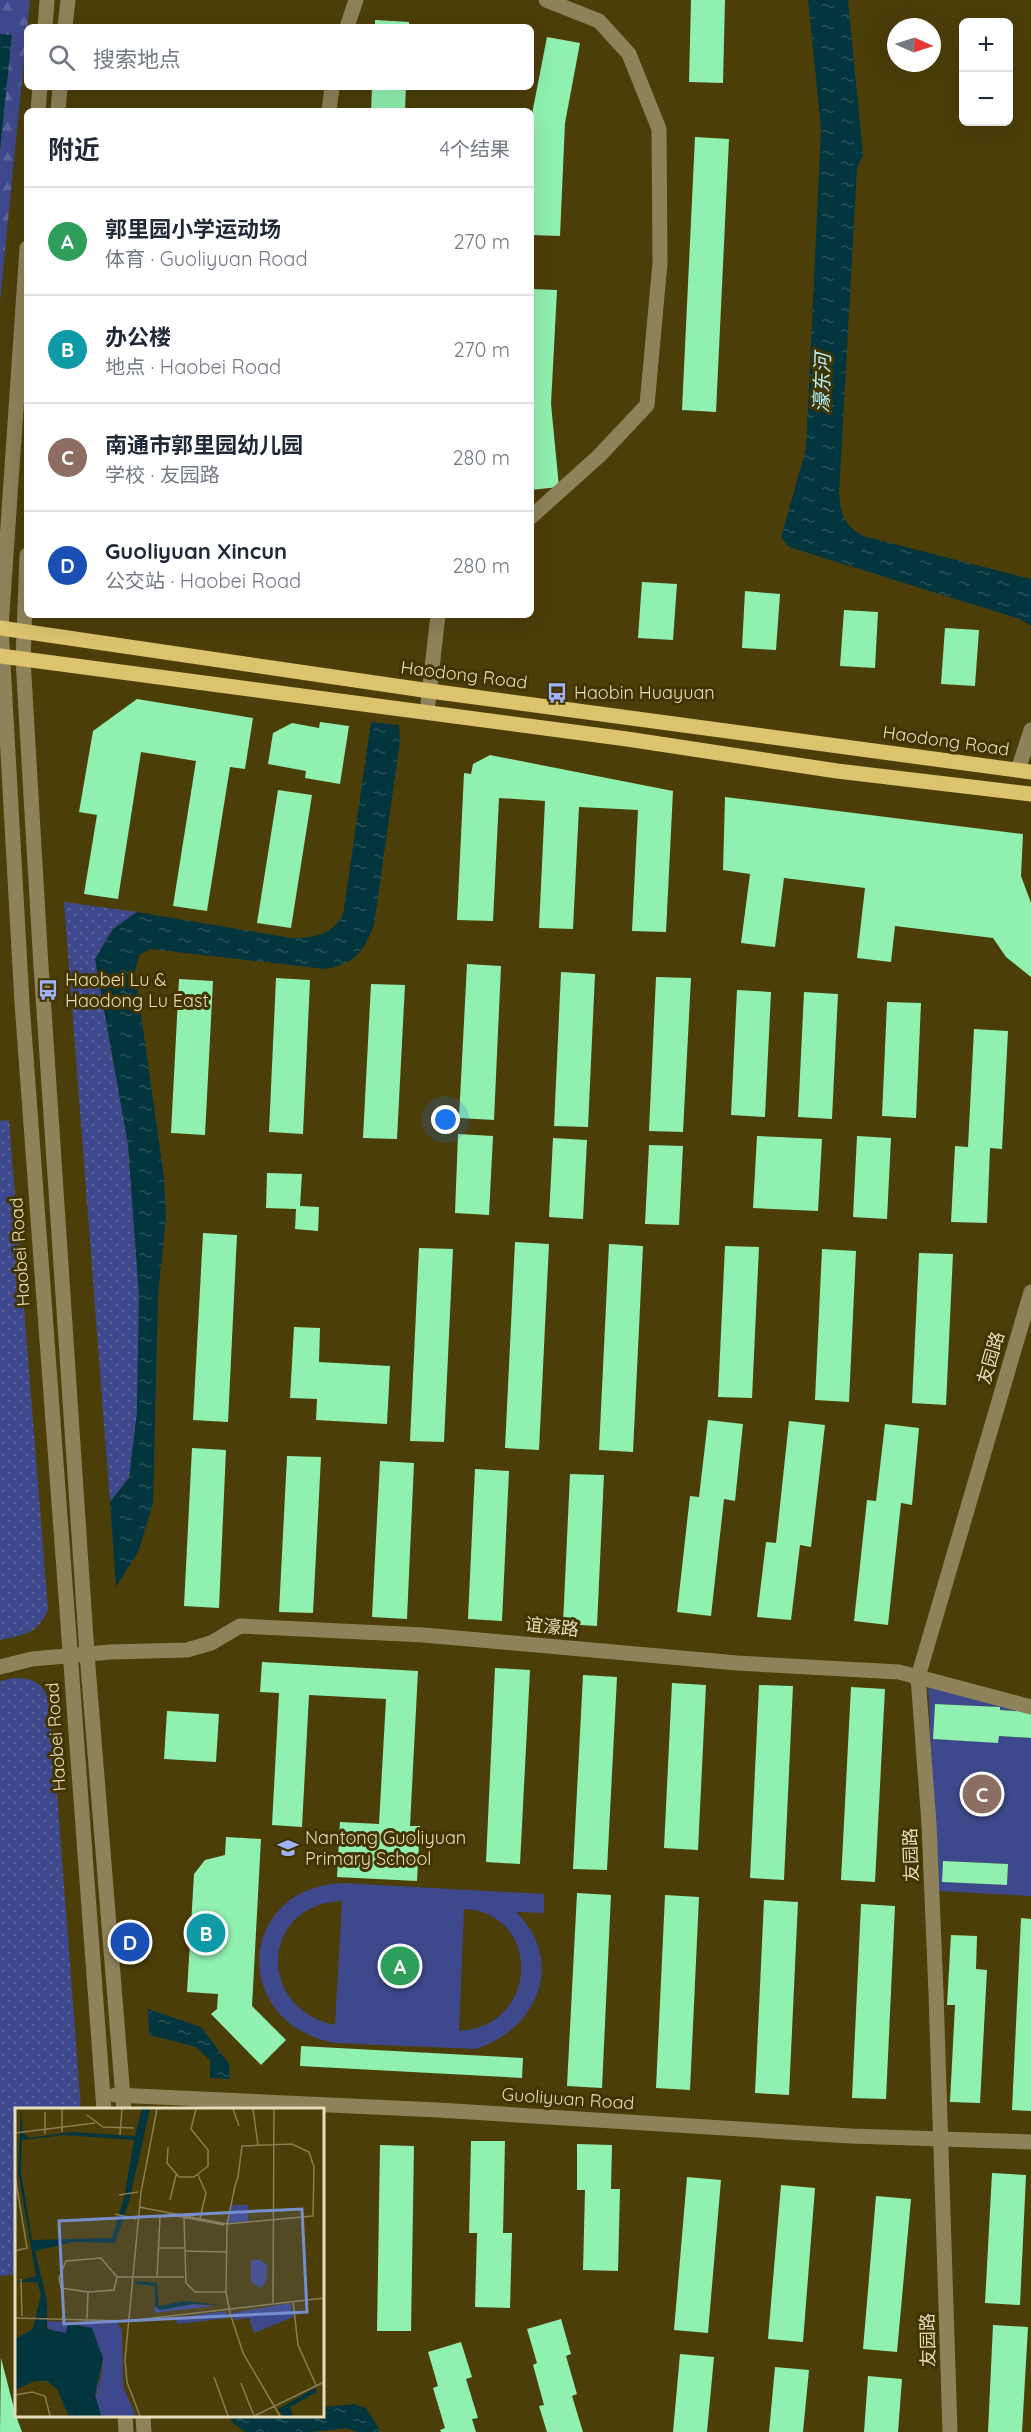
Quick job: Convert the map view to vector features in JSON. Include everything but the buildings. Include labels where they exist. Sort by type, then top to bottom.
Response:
[{"type":"main road","name":"Haodong Road","points":[[1,628],[430,691],[1024,771]]},
{"type":"main road","points":[[1,656],[427,712],[837,771],[1031,794]]},
{"type":"street","points":[[45,24],[47,0]]},
{"type":"street","points":[[65,24],[68,0]]},
{"type":"street","points":[[348,24],[356,0]]},
{"type":"street","points":[[534,515],[599,456],[647,405],[660,263],[659,129],[629,54],[599,21],[546,0]]},
{"type":"street","points":[[38,108],[40,90]]},
{"type":"street","points":[[58,108],[60,90]]},
{"type":"street","points":[[329,108],[332,90]]},
{"type":"street","name":"Haobei Road","points":[[24,292],[1,656],[11,853],[104,2102]]},
{"type":"street","name":"Haobei Road","points":[[24,601],[23,659],[87,1654],[124,2103]]},
{"type":"street","points":[[427,712],[438,618]]},
{"type":"street","points":[[1024,771],[1031,729]]},
{"type":"street","name":"友园路","points":[[950,2432],[942,2138],[929,1824],[918,1677],[1031,1292]]},
{"type":"street","name":"谊濠路","points":[[0,1666],[32,1659],[87,1654],[187,1650],[211,1643],[240,1626],[424,1635],[737,1662],[899,1672],[1031,1707]]},
{"type":"street","name":"Guoliyuan Road","points":[[104,2102],[449,2110],[851,2136],[1031,2142]]},
{"type":"street","points":[[125,2417],[126,2432]]},
{"type":"street","points":[[143,2417],[144,2432]]},
{"type":"green space","points":[[0,0],[30,0],[28,24],[24,24],[24,60],[0,301],[0,150],[11,35],[0,34]]},
{"type":"green space","points":[[64,902],[137,912],[113,929],[95,959],[128,1144],[139,1295],[137,1413],[129,1478],[110,1502]]},
{"type":"green space","points":[[9,1120],[48,1610],[34,1629],[0,1640],[0,1121]]},
{"type":"green space","points":[[928,1675],[1031,1712],[1000,1710],[1000,1707],[935,1704],[933,1739],[998,1742],[999,1736],[1031,1738],[1031,1896],[936,1891]],"holes":[[[943,1861],[1008,1864],[1007,1885],[942,1882]]]},
{"type":"green space","points":[[14,1678],[32,1681],[41,1686],[50,1702],[81,2108],[15,2108],[15,2274],[0,2276],[0,1681]]},
{"type":"green space","points":[[342,1883],[544,1894],[544,1913],[516,1912],[531,1931],[540,1951],[542,1972],[538,1991],[529,2010],[515,2026],[498,2039],[476,2049],[335,2043],[301,2031],[277,2010],[263,1985],[259,1957],[266,1931],[282,1907],[307,1890]],"holes":[[[342,1902],[335,2025],[309,2015],[291,1999],[281,1979],[278,1958],[283,1938],[295,1920],[314,1907]],[[464,1909],[490,1915],[508,1929],[518,1948],[521,1970],[517,1991],[505,2011],[486,2025],[459,2031]]]},
{"type":"water","name":"濠东河","points":[[808,0],[848,0],[863,155],[857,168],[839,493],[842,513],[847,523],[863,536],[1031,579],[1031,626],[1020,619],[789,547],[781,537],[806,449],[821,129]]},
{"type":"water","points":[[0,34],[12,35],[0,150]]},
{"type":"water","points":[[371,722],[399,725],[400,741],[374,925],[358,954],[345,963],[326,969],[150,949],[139,955],[135,972],[164,1177],[166,1216],[158,1297],[153,1503],[139,1550],[116,1587],[110,1502],[129,1478],[137,1413],[139,1295],[128,1144],[95,959],[113,929],[137,912],[292,938],[315,936],[333,927],[343,915]]},
{"type":"water","points":[[148,2009],[201,2027],[229,2064],[230,2079],[210,2078],[210,2060],[196,2047],[149,2035]]},
{"type":"water","points":[[353,2404],[366,2408],[381,2432],[357,2432],[347,2428],[312,2432],[245,2432],[229,2417],[324,2417],[324,2407]]},
{"type":"place","name":"Haobin Huayuan","points":[[557,693]]},
{"type":"place","name":"Haobei Lu & Haodong Lu East","points":[[48,990]]},
{"type":"place","name":"南通市郭里园幼儿园","points":[[982,1794]]},
{"type":"place","name":"Nantong Guoliyuan Primary School","points":[[288,1848]]},
{"type":"place","name":"办公楼","points":[[206,1933]]},
{"type":"place","name":"Guoliyuan Xincun","points":[[130,1942]]},
{"type":"place","name":"郭里园小学运动场","points":[[400,1966]]}]
